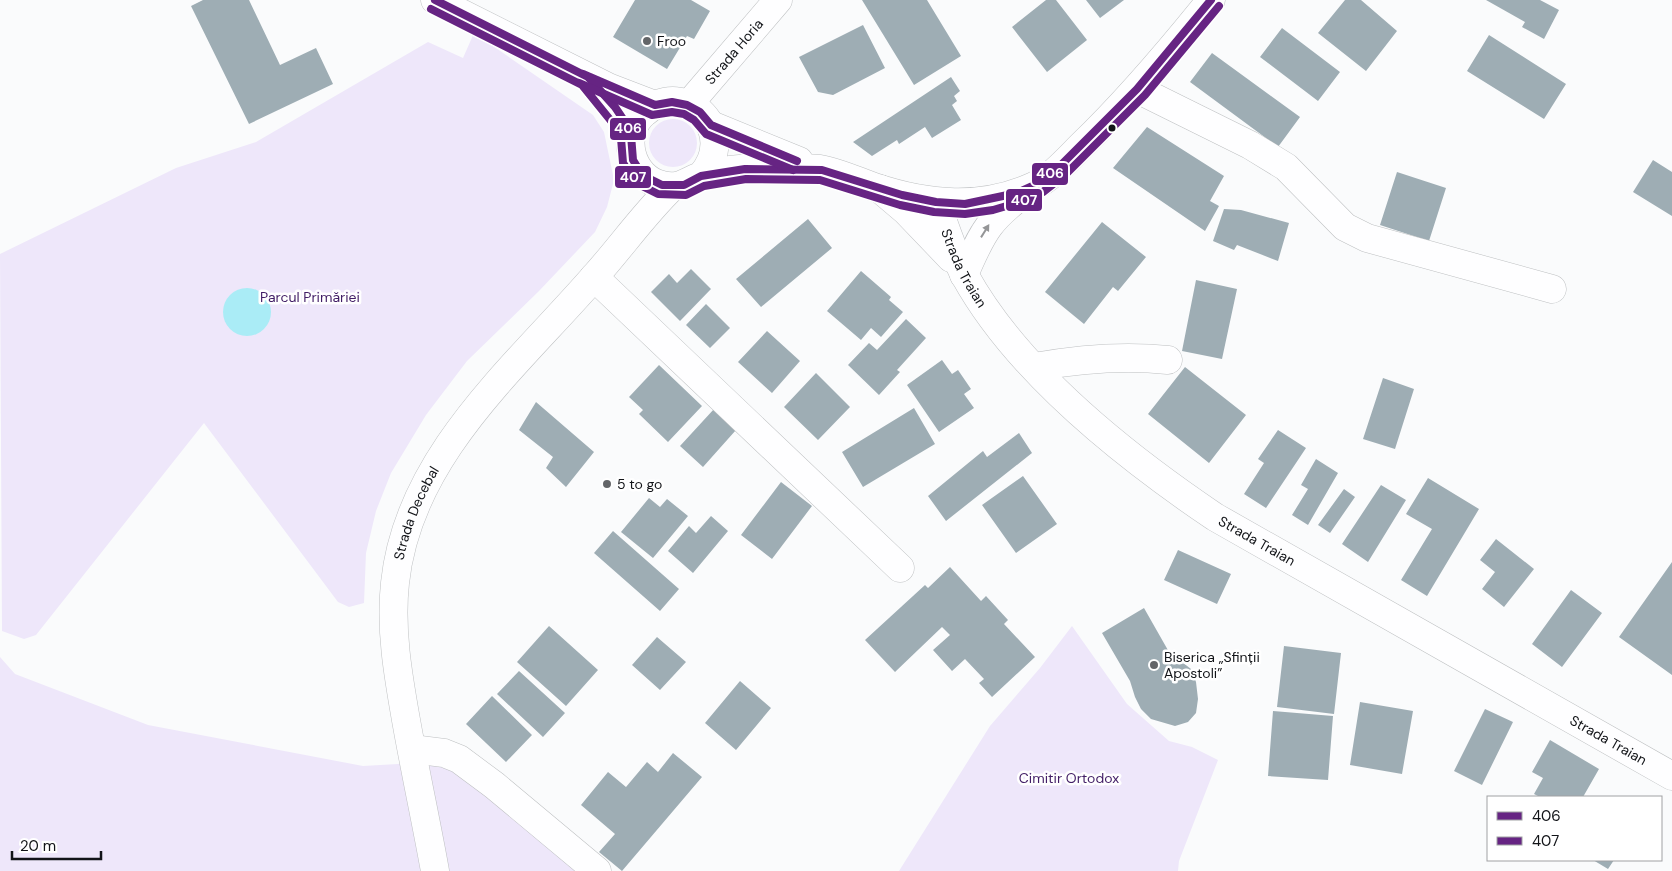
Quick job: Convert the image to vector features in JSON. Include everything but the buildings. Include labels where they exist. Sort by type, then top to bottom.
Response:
[{"type":"street","points":[[435,0],[588,77],[655,105]]},
{"type":"street","name":"Strada Horia","points":[[688,104],[778,0]]},
{"type":"street","points":[[880,189],[906,210],[936,241],[964,275],[977,246],[997,215],[1062,165],[1137,89],[1211,0]]},
{"type":"street","points":[[588,77],[615,108],[631,135]]},
{"type":"street","points":[[1137,89],[1250,145],[1286,167],[1345,227],[1367,238],[1552,289]]},
{"type":"street","points":[[701,176],[714,156],[714,135],[706,116],[688,104],[666,102],[655,105],[638,118],[631,135],[630,148],[638,168],[653,182],[672,187],[684,185],[701,176],[772,167],[822,170]]},
{"type":"street","points":[[711,125],[822,170],[880,189],[936,202],[965,204],[992,200],[1037,184]]},
{"type":"street","name":"Strada Decebal","points":[[613,255],[633,206],[638,168]]},
{"type":"street","name":"Strada Decebal","points":[[435,871],[412,749],[394,632],[395,584],[408,523],[421,492],[442,457],[472,415],[672,187]]},
{"type":"street","name":"Strada Traian","points":[[936,202],[964,275],[983,305],[1034,367],[1094,426],[1158,478],[1215,517],[1672,776]]},
{"type":"street","points":[[594,277],[900,568]]},
{"type":"street","points":[[1034,367],[1076,359],[1139,357],[1168,360]]},
{"type":"street","points":[[412,749],[444,753],[459,759],[494,785],[597,871]]},
{"type":"green space","name":"Parcul Primăriei","points":[[474,33],[593,115],[604,132],[614,180],[607,207],[595,232],[539,291],[467,361],[426,415],[391,473],[376,511],[366,553],[364,603],[349,607],[338,602],[204,423],[36,635],[24,639],[2,631],[0,254],[176,168],[256,142],[428,42],[463,58]]},
{"type":"green space","points":[[673,119],[682,121],[690,126],[695,134],[697,143],[695,152],[690,160],[682,165],[673,167],[664,165],[656,160],[651,152],[649,143],[651,134],[656,126],[664,121]]},
{"type":"green space","name":"Cimitir Ortodox","points":[[1072,626],[1127,704],[1169,741],[1192,747],[1218,760],[1179,861],[1178,871],[899,871],[990,726],[1040,668]]},
{"type":"green space","points":[[0,657],[15,674],[148,725],[363,766],[450,761],[577,871],[0,871]]},
{"type":"water","points":[[247,288],[256,290],[264,295],[269,303],[271,312],[269,321],[264,329],[256,334],[247,336],[238,334],[230,329],[225,321],[223,312],[225,303],[230,295],[238,290]]},
{"type":"transit line","name":"406","points":[[435,0],[588,77],[615,107],[625,122],[631,135],[633,160],[638,168],[646,177],[662,185],[684,185],[701,176],[745,169],[822,170],[902,195],[936,202],[965,204],[1017,193],[1037,184],[1061,165],[1137,89],[1211,0]]},
{"type":"transit line","name":"407","points":[[431,9],[582,85],[616,127],[621,138],[623,163],[630,174],[640,185],[658,194],[686,195],[704,186],[746,179],[820,180],[900,205],[934,212],[965,214],[993,210],[1020,202],[1043,192],[1067,173],[1145,95],[1219,6]]},
{"type":"transit line","name":"406","points":[[583,74],[655,105],[672,102],[687,105],[700,112],[711,125],[797,161]]},
{"type":"transit line","name":"407","points":[[579,83],[652,115],[672,112],[684,114],[694,120],[706,134],[793,170]]},
{"type":"place","name":"Froo","points":[[647,41]]},
{"type":"place","name":"5 to go","points":[[607,484]]},
{"type":"place","name":"Biserica „Sfinții Apostoli”","points":[[1154,665]]}]
